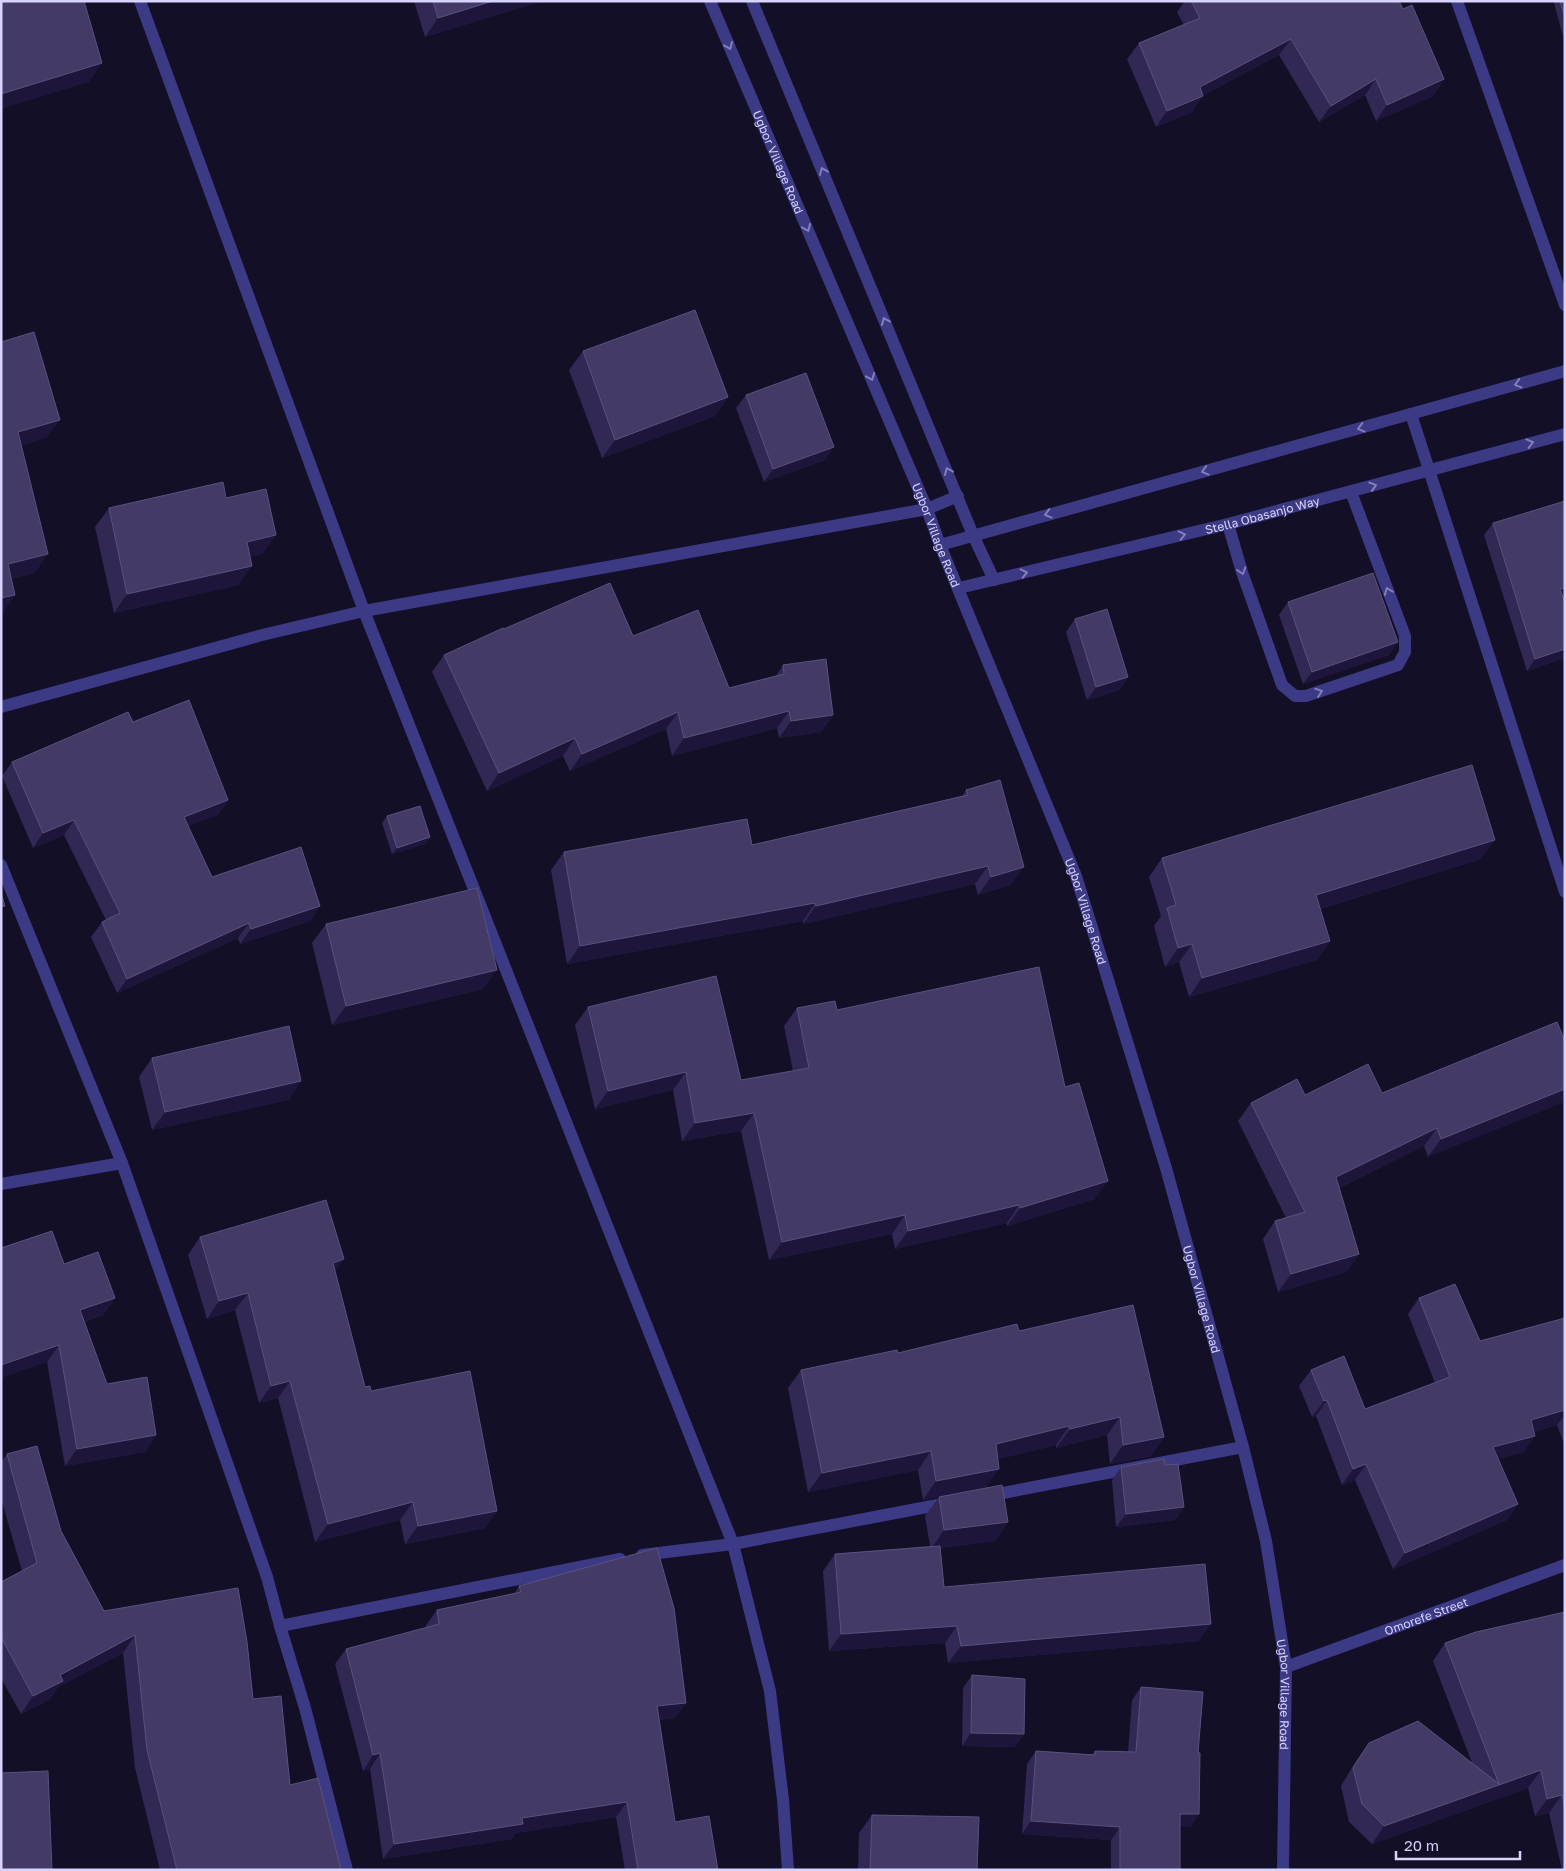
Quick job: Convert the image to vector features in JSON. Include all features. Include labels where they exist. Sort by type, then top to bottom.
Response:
[{"type":"street","points":[[140,1],[364,611],[733,1544],[770,1691],[783,1800],[788,1870]]},
{"type":"street","name":"Ugbor Village Road","points":[[710,1],[927,509],[1076,876],[1166,1168],[1243,1447],[1266,1541],[1286,1667],[1283,1870]]},
{"type":"street","points":[[752,1],[973,535],[994,580]]},
{"type":"street","points":[[1457,1],[1565,305]]},
{"type":"street","points":[[940,545],[1565,371]]},
{"type":"street","points":[[1411,414],[1565,892]]},
{"type":"street","name":"Stella Obasanjo Way","points":[[959,588],[1228,524],[1565,434]]},
{"type":"street","points":[[1228,524],[1242,572],[1282,685],[1295,696],[1306,696],[1398,665],[1405,652],[1405,636],[1351,492]]},
{"type":"street","points":[[1,707],[262,635],[364,611],[927,509],[958,496]]},
{"type":"street","points":[[1,865],[122,1163],[267,1576],[305,1708],[347,1870]]},
{"type":"street","points":[[1,1184],[122,1163]]},
{"type":"street","points":[[978,1498],[1243,1447]]},
{"type":"street","points":[[280,1626],[645,1554],[733,1544],[959,1501]]},
{"type":"street","name":"Omorefe Street","points":[[1286,1667],[1565,1565]]},
{"type":"building","points":[[1,1],[84,1],[102,63],[1,94]]},
{"type":"building","points":[[433,1],[493,1],[438,18]]},
{"type":"building","points":[[1191,1],[1399,1],[1403,9],[1412,5],[1444,79],[1387,105],[1376,79],[1331,106],[1291,39],[1200,87],[1203,96],[1167,111],[1139,43],[1200,18]]},
{"type":"building","points":[[1560,1],[1565,1],[1565,18]]},
{"type":"building","points":[[695,310],[728,397],[615,440],[583,351]]},
{"type":"building","points":[[34,332],[60,420],[18,432],[48,554],[8,564],[15,595],[1,598],[1,342]]},
{"type":"building","points":[[806,373],[834,447],[773,469],[746,395]]},
{"type":"building","points":[[223,482],[226,498],[266,489],[276,535],[247,542],[252,566],[127,594],[109,508]]},
{"type":"building","points":[[1565,501],[1565,588],[1560,589],[1565,602],[1565,649],[1535,659],[1493,523]]},
{"type":"building","points":[[1373,573],[1398,642],[1312,672],[1288,602]]},
{"type":"building","points":[[610,583],[633,636],[698,610],[729,688],[784,674],[783,665],[826,659],[833,715],[791,721],[789,711],[684,738],[678,712],[582,754],[575,738],[499,773],[444,655]]},
{"type":"building","points":[[1107,609],[1128,677],[1096,687],[1075,619]]},
{"type":"building","points":[[189,700],[228,800],[184,817],[212,877],[301,847],[320,906],[251,929],[249,923],[127,979],[102,922],[120,913],[74,820],[43,833],[12,762],[128,712],[133,722]]},
{"type":"building","points":[[1472,765],[1495,840],[1316,895],[1330,941],[1202,978],[1192,944],[1178,948],[1167,908],[1176,905],[1162,858]]},
{"type":"building","points":[[1000,780],[1024,867],[991,877],[988,866],[816,906],[815,903],[580,946],[564,852],[747,819],[752,845],[968,795],[966,790]]},
{"type":"building","points":[[420,806],[430,837],[397,848],[387,816]]},
{"type":"building","points":[[477,888],[497,970],[346,1006],[326,924]]},
{"type":"building","points":[[1,893],[5,906],[1,907]]},
{"type":"building","points":[[1039,967],[1065,1087],[1079,1083],[1108,1181],[1020,1208],[1019,1205],[908,1231],[905,1215],[782,1242],[754,1113],[695,1123],[686,1072],[608,1091],[588,1007],[716,976],[741,1080],[809,1068],[797,1008],[835,1001],[837,1010]]},
{"type":"building","points":[[1557,1022],[1565,1041],[1565,1089],[1441,1139],[1437,1128],[1336,1177],[1359,1254],[1291,1274],[1275,1221],[1305,1212],[1251,1103],[1297,1079],[1305,1095],[1368,1064],[1382,1093]]},
{"type":"building","points":[[289,1026],[301,1081],[165,1112],[152,1058]]},
{"type":"building","points":[[326,1200],[344,1259],[333,1263],[365,1387],[370,1386],[371,1391],[470,1371],[497,1511],[418,1526],[413,1502],[328,1524],[290,1381],[271,1386],[248,1293],[219,1301],[200,1237]]},
{"type":"building","points":[[52,1231],[64,1264],[98,1252],[115,1298],[80,1310],[107,1384],[147,1377],[156,1435],[77,1449],[59,1345],[1,1365],[1,1248]]},
{"type":"building","points":[[1455,1284],[1480,1341],[1565,1318],[1565,1410],[1531,1420],[1535,1436],[1493,1447],[1518,1504],[1405,1553],[1366,1464],[1353,1469],[1327,1400],[1324,1401],[1311,1370],[1344,1356],[1365,1409],[1450,1377],[1419,1298]]},
{"type":"building","points":[[1133,1305],[1164,1437],[1123,1445],[1120,1417],[1070,1429],[1069,1426],[996,1444],[999,1469],[936,1481],[931,1451],[822,1473],[801,1370],[897,1350],[898,1353],[1017,1324],[1019,1331]]},
{"type":"building","points":[[37,1446],[61,1531],[104,1611],[238,1588],[247,1642],[253,1699],[281,1696],[290,1785],[318,1778],[341,1870],[177,1870],[147,1750],[135,1635],[60,1675],[63,1681],[33,1696],[1,1637],[1,1582],[37,1563],[7,1454]]},
{"type":"building","points":[[1164,1459],[1165,1465],[1178,1464],[1184,1507],[1126,1514],[1121,1467]]},
{"type":"building","points":[[1002,1485],[1008,1522],[944,1530],[939,1497]]},
{"type":"building","points":[[940,1546],[944,1587],[1205,1564],[1211,1624],[961,1646],[957,1626],[841,1634],[835,1554]]},
{"type":"building","points":[[657,1548],[674,1608],[686,1703],[657,1706],[675,1822],[709,1816],[718,1870],[638,1870],[627,1802],[522,1818],[523,1824],[394,1844],[380,1753],[373,1755],[346,1649],[439,1624],[437,1610],[521,1592],[519,1586]]},
{"type":"building","points":[[1565,1612],[1565,1808],[1562,1795],[1547,1799],[1541,1770],[1384,1826],[1362,1804],[1353,1768],[1369,1743],[1418,1721],[1499,1784],[1445,1643],[1476,1632]]},
{"type":"building","points":[[972,1675],[1025,1679],[1024,1734],[971,1733]]},
{"type":"building","points":[[1141,1687],[1203,1692],[1198,1753],[1200,1753],[1199,1814],[1180,1814],[1180,1870],[1120,1870],[1120,1827],[1031,1821],[1036,1751],[1095,1755],[1095,1751],[1136,1752]]},
{"type":"building","points":[[48,1771],[52,1870],[1,1870],[1,1773]]},
{"type":"building","points":[[872,1815],[979,1817],[977,1870],[870,1870]]}]
